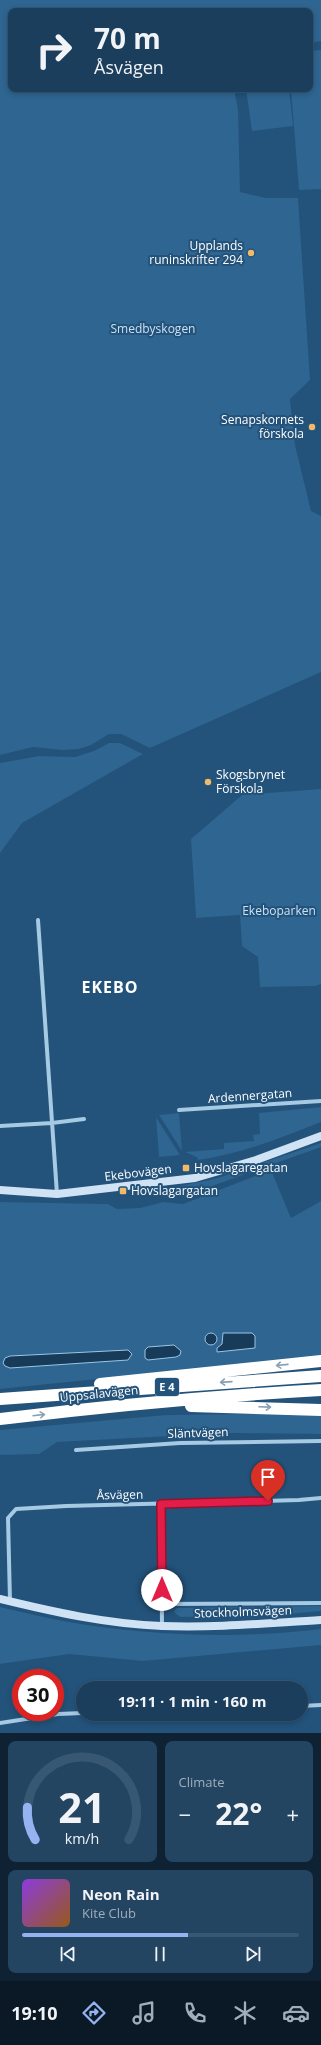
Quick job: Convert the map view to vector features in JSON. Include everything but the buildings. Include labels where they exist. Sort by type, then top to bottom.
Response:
[{"type":"highway","points":[[6,1398],[128,1380],[321,1361]]},
{"type":"highway","name":"Uppsalavägen","points":[[6,1398],[321,1376]]},
{"type":"highway","name":"Uppsalavägen","points":[[0,1419],[86,1409],[226,1396],[321,1390]]},
{"type":"highway","points":[[86,1409],[217,1406],[321,1410]]},
{"type":"street","points":[[38,920],[57,1194]]},
{"type":"street","name":"Ardennergatan","points":[[179,1110],[321,1101]]},
{"type":"street","points":[[0,1126],[52,1123],[84,1119]]},
{"type":"street","name":"Ekebovägen","points":[[0,1190],[57,1194],[195,1178],[256,1160],[321,1136]]},
{"type":"street","name":"Släntvägen","points":[[76,1450],[180,1443],[321,1442]]},
{"type":"street","name":"Åsvägen","points":[[10,1602],[8,1518],[16,1509],[321,1498]]},
{"type":"street","points":[[161,1504],[162,1626]]},
{"type":"street","name":"Stockholmsvägen","points":[[0,1599],[62,1613],[162,1626],[219,1626],[321,1620]]},
{"type":"street","name":"Stockholmsvägen","points":[[162,1604],[321,1602]]},
{"type":"street","points":[[308,1706],[321,1705]]},
{"type":"street","points":[[0,1723],[58,1714],[76,1713]]},
{"type":"green space","name":"Smedbyskogen","points":[[0,0],[321,0],[321,41],[313,42],[313,8],[8,8],[8,92],[235,92],[238,109],[240,192],[266,198],[298,198],[310,380],[290,399],[295,445],[311,511],[321,516],[321,672],[150,748],[121,734],[109,734],[91,745],[79,749],[62,750],[33,747],[0,755]]},
{"type":"green space","points":[[321,50],[321,189],[299,190],[291,92],[313,92],[313,51]]},
{"type":"green space","points":[[246,92],[289,92],[293,126],[252,131]]},
{"type":"green space","points":[[109,743],[120,743],[143,754],[22,823],[0,853],[0,763],[39,756],[75,757],[94,751]]},
{"type":"green space","name":"Ekeboparken","points":[[321,789],[321,984],[315,986],[260,987],[258,957],[242,946],[240,915],[196,918],[191,839],[242,795]]},
{"type":"green space","points":[[321,1107],[321,1122],[261,1145],[230,1154],[198,1160],[197,1157],[185,1152],[224,1149],[224,1143],[254,1141],[253,1135],[260,1134],[259,1113]]},
{"type":"green space","points":[[179,1113],[182,1151],[159,1115]]},
{"type":"green space","points":[[156,1117],[180,1155],[159,1157]]},
{"type":"green space","points":[[321,1143],[321,1147],[184,1196],[172,1198],[165,1196],[164,1189],[215,1179]]},
{"type":"green space","points":[[271,1170],[291,1218],[321,1201],[321,1356],[0,1389],[0,1202],[108,1204],[117,1209],[140,1208],[163,1202],[183,1204]]},
{"type":"green space","points":[[166,1415],[321,1415],[321,1434],[229,1433],[57,1442],[39,1454],[0,1455],[0,1430]]},
{"type":"green space","points":[[321,1606],[321,1611],[277,1615],[181,1617],[174,1611],[177,1608]]},
{"type":"green space","points":[[0,1607],[43,1617],[99,1627],[162,1633],[227,1635],[321,1629],[321,1645],[143,1661],[69,1654],[0,1664]]},
{"type":"shaded area","points":[[213,1333],[216,1334],[216,1344],[209,1345],[206,1344],[205,1337],[206,1334]]},
{"type":"shaded area","points":[[223,1333],[252,1333],[255,1336],[255,1348],[217,1352],[217,1348],[222,1344]]},
{"type":"shaded area","points":[[174,1345],[181,1351],[180,1355],[176,1357],[148,1360],[145,1358],[145,1350],[148,1347]]},
{"type":"shaded area","points":[[128,1350],[132,1354],[128,1360],[10,1368],[5,1366],[3,1363],[5,1358],[10,1356]]},
{"type":"place","name":"Upplands runinskrifter 294","points":[[251,253]]},
{"type":"place","name":"Senapskornets förskola","points":[[312,427]]},
{"type":"place","name":"Skogsbrynet Förskola","points":[[208,782]]},
{"type":"place","name":"Hovslagaregatan","points":[[186,1168]]},
{"type":"place","name":"Hovslagargatan","points":[[123,1191]]},
{"type":"district","name":"EKEBO","points":[[110,987]]},
{"type":"route","points":[[162,1590],[161,1504],[268,1501]]}]
